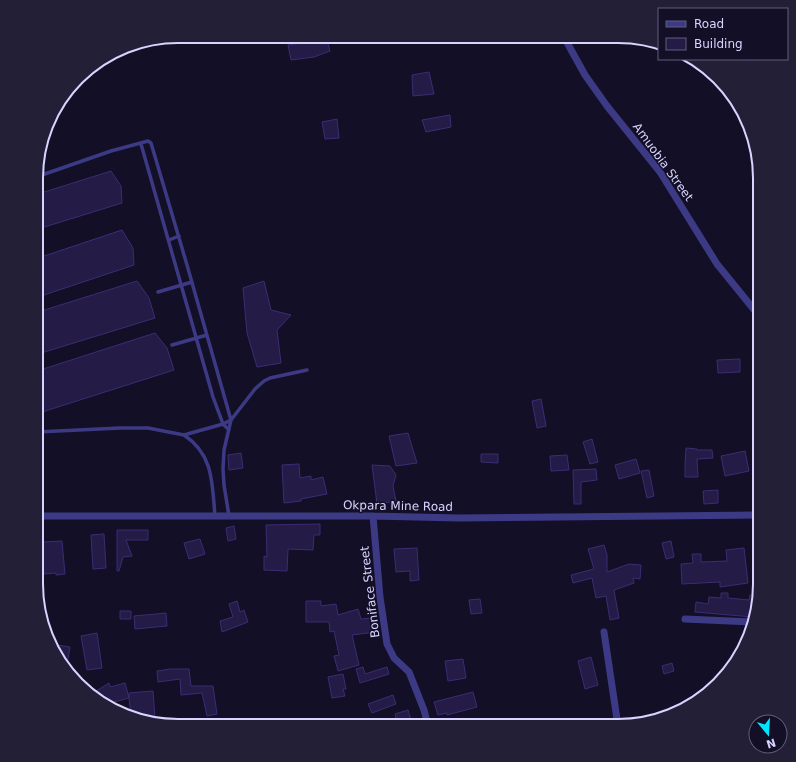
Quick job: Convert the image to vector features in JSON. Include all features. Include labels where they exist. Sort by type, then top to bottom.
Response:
[{"type":"street","name":"Amuobia Street","points":[[567,43],[585,75],[660,172],[717,264],[753,308]]},
{"type":"street","name":"Okpara Mine Road","points":[[43,516],[373,516],[458,518],[753,515]]},
{"type":"street","name":"Boniface Street","points":[[373,516],[380,597],[388,644],[394,658],[409,672],[426,719]]},
{"type":"street","points":[[685,619],[747,622]]},
{"type":"street","points":[[604,632],[617,719]]},
{"type":"lane","points":[[43,175],[148,141],[151,143],[231,420],[224,450],[223,469],[229,516]]},
{"type":"lane","points":[[141,144],[213,397],[223,424],[229,430]]},
{"type":"lane","points":[[152,179],[161,177]]},
{"type":"lane","points":[[169,240],[179,236]]},
{"type":"lane","points":[[158,292],[192,282]]},
{"type":"lane","points":[[172,345],[207,335]]},
{"type":"lane","points":[[184,435],[223,424],[231,420],[255,389],[264,381],[270,378],[307,370]]},
{"type":"lane","points":[[43,432],[148,428],[184,435],[197,446],[208,464],[212,480],[215,516]]},
{"type":"building","points":[[301,43],[328,43],[330,51],[314,57],[291,60],[288,45]]},
{"type":"building","points":[[429,72],[434,94],[413,96],[412,75]]},
{"type":"building","points":[[450,115],[451,127],[426,132],[422,120]]},
{"type":"building","points":[[337,119],[339,138],[325,139],[322,122]]},
{"type":"building","points":[[111,171],[121,186],[122,203],[43,227],[43,192]]},
{"type":"building","points":[[122,230],[133,248],[134,265],[43,295],[43,256]]},
{"type":"building","points":[[137,281],[149,298],[155,318],[43,352],[43,310]]},
{"type":"building","points":[[264,281],[271,310],[291,315],[277,330],[281,363],[257,367],[247,333],[243,288]]},
{"type":"building","points":[[155,333],[167,348],[174,370],[43,412],[43,369]]},
{"type":"building","points":[[740,359],[740,372],[718,373],[717,360]]},
{"type":"building","points":[[541,399],[546,426],[537,428],[532,401]]},
{"type":"building","points":[[408,433],[417,463],[396,466],[389,436]]},
{"type":"building","points":[[592,439],[598,462],[590,464],[583,442]]},
{"type":"building","points":[[686,448],[712,450],[713,458],[697,459],[698,477],[685,477]]},
{"type":"building","points":[[745,451],[749,471],[725,476],[721,456]]},
{"type":"building","points":[[241,453],[243,468],[229,470],[228,455]]},
{"type":"building","points":[[481,454],[498,454],[498,463],[481,462]]},
{"type":"building","points":[[567,455],[569,470],[551,471],[550,456]]},
{"type":"building","points":[[636,459],[640,473],[619,479],[615,465]]},
{"type":"building","points":[[299,464],[300,478],[311,476],[311,480],[323,477],[327,494],[301,499],[301,501],[284,503],[282,465]]},
{"type":"building","points":[[372,465],[390,466],[396,475],[393,486],[396,501],[377,504]]},
{"type":"building","points":[[596,469],[597,480],[581,482],[581,504],[574,504],[573,470]]},
{"type":"building","points":[[649,470],[654,496],[647,498],[641,471]]},
{"type":"building","points":[[718,490],[718,503],[704,504],[703,491]]},
{"type":"building","points":[[320,524],[320,535],[314,535],[313,550],[288,549],[287,571],[264,570],[264,556],[267,557],[266,525]]},
{"type":"building","points":[[234,526],[236,539],[228,541],[226,528]]},
{"type":"building","points":[[117,530],[148,530],[148,540],[126,540],[132,556],[123,557],[119,571],[117,571]]},
{"type":"building","points":[[104,534],[106,568],[93,569],[91,535]]},
{"type":"building","points":[[200,539],[205,554],[189,559],[184,543]]},
{"type":"building","points":[[62,541],[65,574],[44,574],[43,542]]},
{"type":"building","points":[[671,541],[674,557],[666,559],[662,543]]},
{"type":"building","points":[[604,545],[607,555],[607,572],[629,564],[641,565],[640,579],[633,578],[634,583],[614,590],[619,618],[610,620],[606,596],[596,598],[592,578],[573,583],[571,575],[594,569],[588,549]]},
{"type":"building","points":[[417,548],[419,580],[410,581],[410,571],[396,572],[394,549]]},
{"type":"building","points":[[744,548],[748,583],[720,587],[720,582],[682,584],[681,564],[693,563],[692,554],[701,554],[701,562],[727,561],[726,550]]},
{"type":"building","points":[[721,593],[728,593],[728,598],[749,600],[750,595],[753,595],[749,617],[695,612],[696,602],[708,604],[709,597],[721,598]]},
{"type":"building","points":[[480,599],[482,613],[471,614],[469,600]]},
{"type":"building","points":[[237,601],[240,612],[244,610],[248,622],[222,632],[220,621],[233,617],[229,604]]},
{"type":"building","points":[[306,601],[321,601],[321,606],[336,604],[338,615],[358,609],[361,619],[374,618],[376,632],[352,635],[359,665],[338,671],[334,656],[339,655],[334,631],[330,632],[329,622],[306,622]]},
{"type":"building","points":[[120,611],[131,611],[131,619],[120,619]]},
{"type":"building","points":[[166,613],[167,626],[135,629],[134,616]]},
{"type":"building","points":[[97,633],[102,668],[87,670],[81,636]]},
{"type":"building","points":[[58,645],[70,647],[68,661]]},
{"type":"building","points":[[591,657],[598,685],[585,689],[578,661]]},
{"type":"building","points":[[463,659],[466,678],[448,681],[445,661]]},
{"type":"building","points":[[672,663],[674,671],[664,674],[662,666]]},
{"type":"building","points":[[363,667],[365,674],[387,667],[389,674],[360,683],[356,669]]},
{"type":"building","points":[[189,669],[191,686],[213,686],[217,714],[207,716],[202,693],[181,695],[180,679],[158,682],[157,671]]},
{"type":"building","points":[[343,674],[346,689],[343,689],[345,696],[332,698],[328,677]]},
{"type":"building","points":[[109,683],[110,687],[125,683],[129,698],[114,703],[96,691]]},
{"type":"building","points":[[153,691],[155,717],[130,710],[129,693]]},
{"type":"building","points":[[473,692],[477,707],[447,715],[447,713],[438,715],[434,702]]},
{"type":"building","points":[[393,695],[396,704],[372,713],[368,704]]},
{"type":"building","points":[[408,710],[411,719],[396,719],[395,714]]}]
